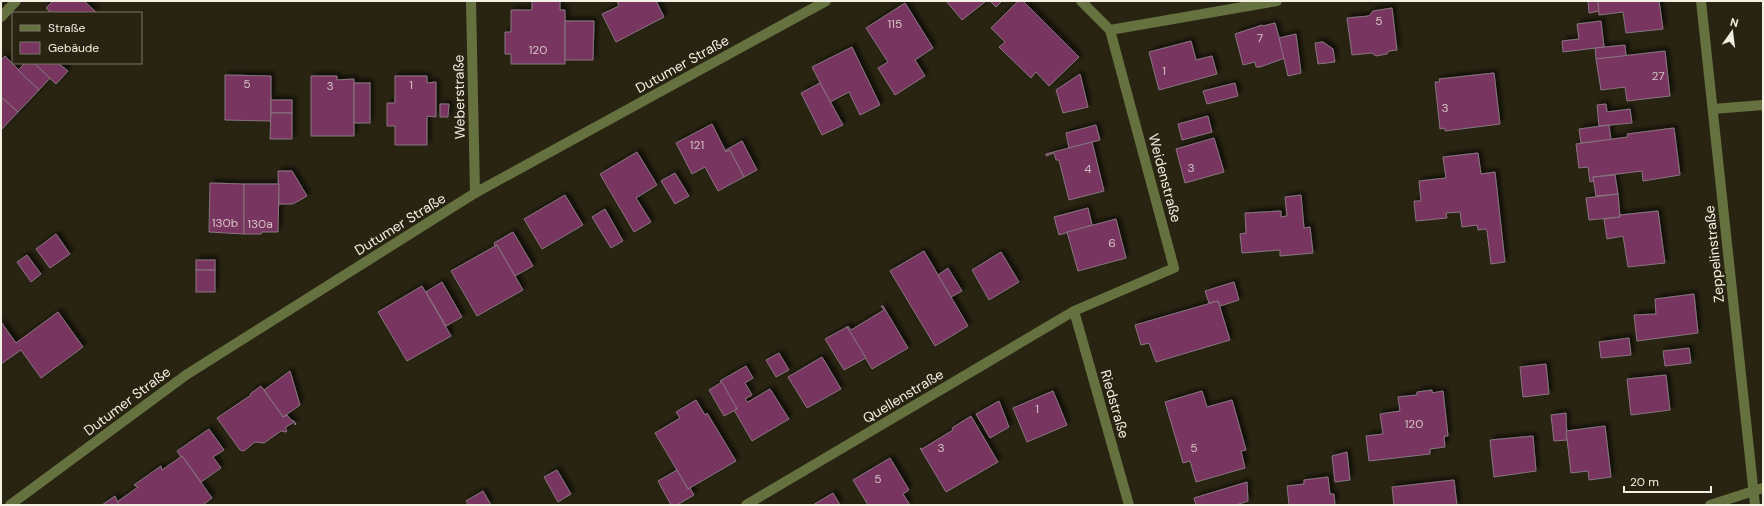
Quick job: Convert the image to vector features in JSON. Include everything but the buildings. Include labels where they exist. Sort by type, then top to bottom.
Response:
[{"type":"street","points":[[1,17],[16,1]]},
{"type":"street","name":"Weberstraße","points":[[471,1],[475,193]]},
{"type":"street","name":"Dutumer Straße","points":[[10,505],[186,375],[475,193],[826,1]]},
{"type":"street","name":"Weidenstraße","points":[[1074,311],[1174,268],[1110,30],[1081,1]]},
{"type":"street","points":[[1110,30],[1277,1]]},
{"type":"street","name":"Zeppelinstraße","points":[[1701,1],[1758,489],[1755,505]]},
{"type":"street","points":[[1713,109],[1763,105]]},
{"type":"street","name":"Quellenstraße","points":[[746,505],[1074,311]]},
{"type":"street","name":"Riedstraße","points":[[1074,311],[1129,505]]},
{"type":"street","points":[[1710,505],[1758,489]]}]
